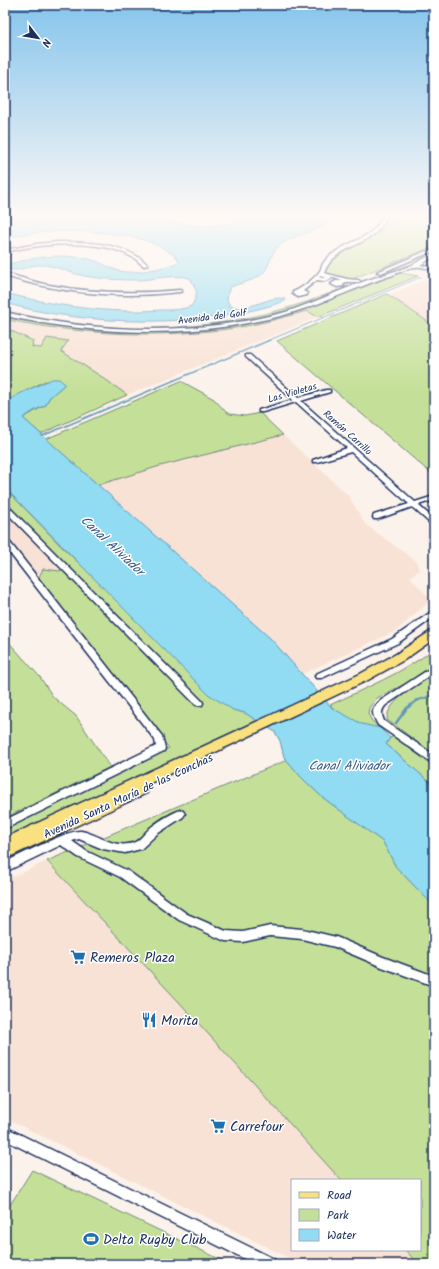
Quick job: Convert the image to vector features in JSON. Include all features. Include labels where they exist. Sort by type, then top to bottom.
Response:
[{"type":"main road","points":[[333,695],[400,658],[434,633]]},
{"type":"main road","points":[[250,735],[333,695],[403,664],[434,643]]},
{"type":"main road","name":"Avenida Santa María de las Conchas","points":[[5,844],[250,735]]},
{"type":"main road","name":"Avenida Santa María de las Conchas","points":[[5,853],[250,735]]},
{"type":"street","points":[[324,273],[321,283],[338,287],[377,273]]},
{"type":"street","name":"Avenida del Golf","points":[[5,310],[46,319],[82,324],[131,327],[214,322],[263,314],[296,305],[338,287],[386,273]]},
{"type":"street","points":[[5,274],[47,286],[95,293],[131,295],[180,291]]},
{"type":"street","points":[[300,291],[323,277],[336,277],[338,287]]},
{"type":"street","name":"Avenida del Golf","points":[[5,314],[41,322],[94,329],[181,329],[242,322],[299,309],[338,287]]},
{"type":"street","name":"Ramón Carrillo","points":[[248,356],[434,523]]},
{"type":"street","name":"Las Violetas","points":[[260,411],[328,391]]},
{"type":"street","points":[[315,461],[352,449]]},
{"type":"street","points":[[376,517],[434,498]]},
{"type":"street","points":[[5,507],[199,703]]},
{"type":"street","points":[[5,542],[159,739],[161,748],[5,825]]},
{"type":"street","points":[[319,676],[395,640],[434,613]]},
{"type":"street","points":[[434,669],[383,703],[378,708],[377,716],[382,723],[434,760]]},
{"type":"street","points":[[5,867],[62,840],[79,835],[103,845],[126,849],[138,846],[154,831],[180,814]]},
{"type":"street","points":[[62,840],[82,854],[124,874],[183,916],[225,936],[243,937],[270,931],[302,934],[336,942],[382,962],[434,981]]},
{"type":"street","points":[[5,1133],[269,1264]]},
{"type":"shaded area","points":[[434,276],[434,326],[388,295]]},
{"type":"shaded area","points":[[307,311],[318,317],[127,395],[61,351],[67,341],[41,348],[31,347],[33,342],[5,328],[5,322],[8,320],[63,329],[127,332],[191,332],[221,330],[254,324]]},
{"type":"shaded area","points":[[283,435],[349,496],[365,524],[416,561],[419,570],[410,577],[431,600],[396,631],[302,674],[271,639],[98,485],[160,466]]},
{"type":"shaded area","points":[[5,505],[65,565],[60,571],[43,569],[38,579],[5,538]]},
{"type":"shaded area","name":"Remeros Plaza","points":[[47,861],[180,1003],[340,1179],[291,1179],[291,1251],[406,1251],[418,1264],[301,1264],[5,1118],[5,881]]},
{"type":"green space","points":[[326,273],[366,273],[347,281]]},
{"type":"green space","points":[[399,273],[418,276],[318,317],[307,311],[231,329],[167,334],[140,334],[60,329],[8,320],[5,322],[5,316],[33,322],[93,329],[136,331],[203,328],[282,314]]},
{"type":"green space","points":[[338,290],[324,298],[292,309],[257,317],[221,323],[185,327],[148,329],[76,326],[5,313],[89,326],[131,328],[173,327],[215,323],[257,316],[298,305]]},
{"type":"green space","points":[[387,294],[434,326],[434,476],[277,341]]},
{"type":"green space","points":[[5,328],[33,341],[32,347],[41,348],[47,338],[68,341],[61,351],[127,395],[41,434],[23,418],[46,405],[49,398],[65,384],[45,381],[5,402]]},
{"type":"green space","points":[[181,381],[214,399],[226,412],[230,414],[245,416],[260,413],[283,435],[160,466],[98,485],[46,439]]},
{"type":"green space","points":[[5,488],[60,545],[233,710],[245,713],[259,721],[5,837],[5,829],[169,748],[38,579],[43,569],[60,571],[65,565],[5,505]]},
{"type":"green space","points":[[5,638],[40,677],[53,697],[76,716],[110,767],[5,818]]},
{"type":"green space","points":[[434,649],[434,664],[409,682],[377,698],[369,708],[368,714],[372,721],[380,728],[367,726],[346,718],[330,705],[397,673]]},
{"type":"green space","points":[[434,674],[434,755],[387,720],[388,713],[398,699]]},
{"type":"green space","points":[[394,736],[434,767],[434,786],[386,744],[390,738]]},
{"type":"green space","points":[[287,760],[301,777],[322,797],[383,842],[396,867],[434,906],[434,1264],[418,1264],[406,1251],[421,1251],[421,1179],[340,1179],[180,1003],[47,861]]},
{"type":"green space","name":"Delta Rugby Club","points":[[32,1170],[230,1264],[5,1264],[5,1213]]},
{"type":"water","points":[[75,273],[263,273],[251,280],[229,288],[227,300],[230,306],[237,308],[252,306],[279,298],[285,299],[285,301],[254,310],[219,316],[183,320],[145,321],[107,320],[71,316],[36,311],[5,303],[5,293],[43,302],[82,308],[121,311],[172,310],[191,306],[197,292],[191,279],[187,277],[137,280]]},
{"type":"water","name":"Canal Aliviador","points":[[52,379],[59,379],[65,384],[49,398],[46,405],[23,418],[271,639],[332,708],[362,724],[380,728],[390,738],[386,744],[434,786],[434,906],[396,867],[383,842],[322,797],[301,777],[284,757],[280,741],[275,732],[245,713],[233,710],[208,694],[5,488],[5,402]]},
{"type":"waterway","points":[[267,341],[421,277]]},
{"type":"waterway","points":[[42,436],[270,340]]},
{"type":"waterway","points":[[417,701],[434,695]]},
{"type":"waterway","points":[[396,723],[407,708],[417,701]]},
{"type":"place","name":"Remeros Plaza","points":[[78,957]]},
{"type":"place","name":"Morita","points":[[149,1020]]},
{"type":"place","name":"Carrefour","points":[[218,1126]]},
{"type":"place","name":"Delta Rugby Club","points":[[91,1239]]}]
